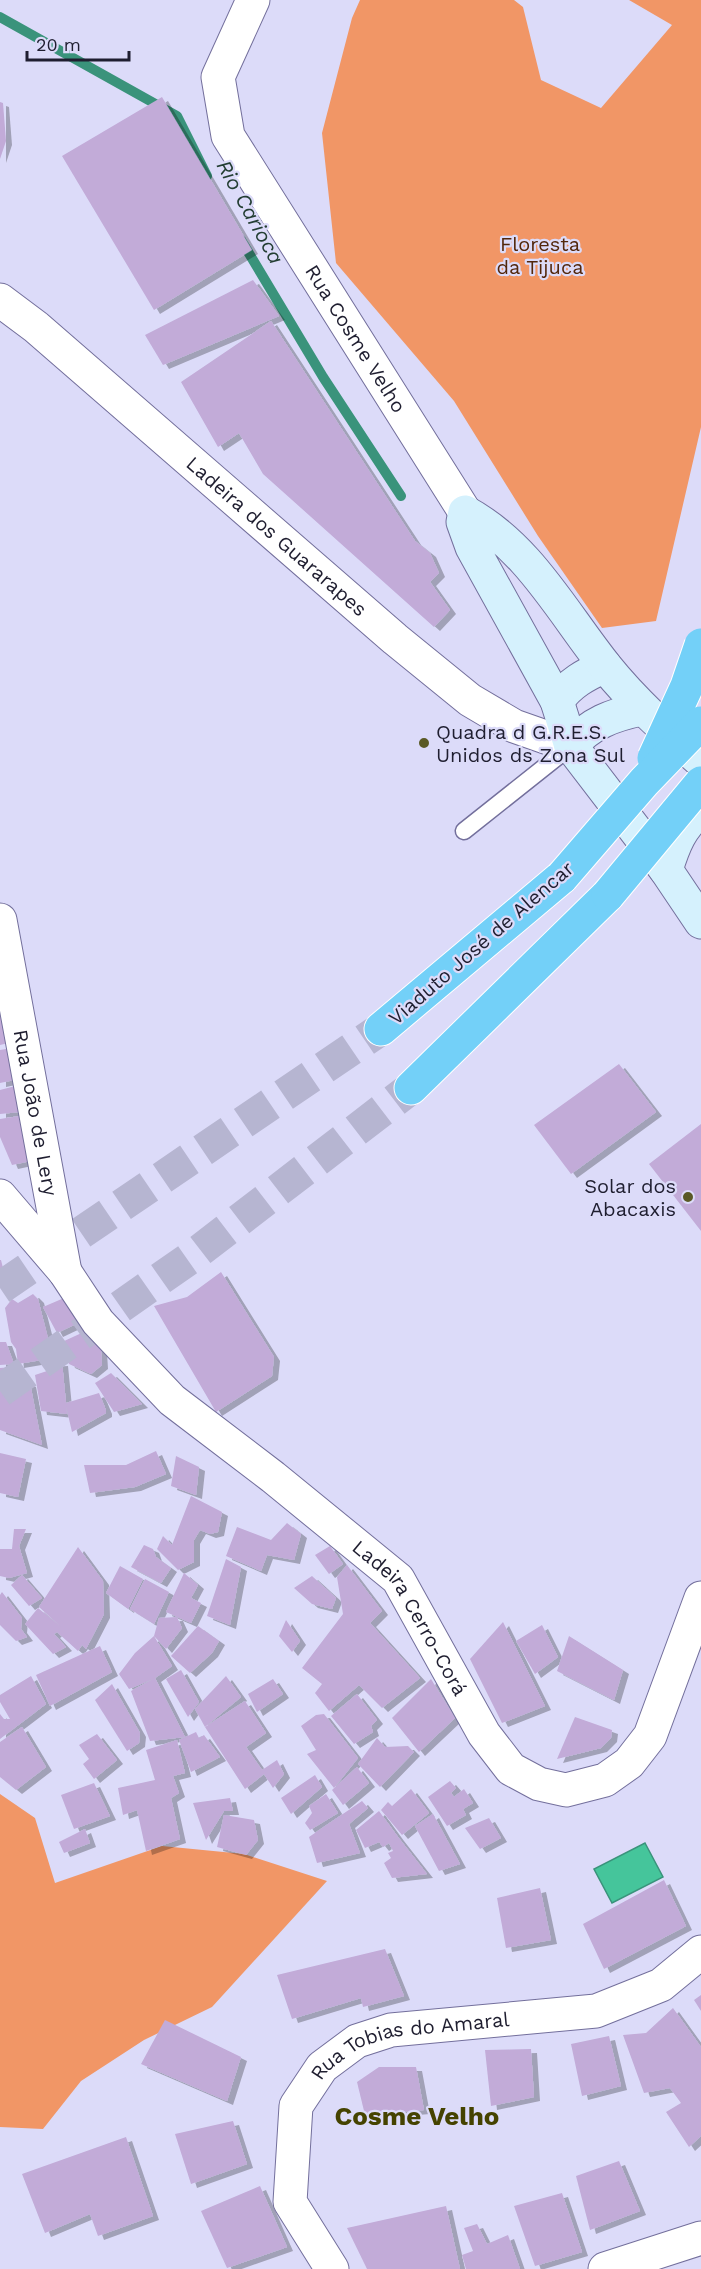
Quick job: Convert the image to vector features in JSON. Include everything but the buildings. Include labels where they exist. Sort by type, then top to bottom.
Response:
[{"type":"highway","points":[[644,782],[687,686],[701,645]]},
{"type":"highway","name":"Viaduto José de Alencar","points":[[381,1029],[562,876],[644,782],[701,723]]},
{"type":"highway","points":[[411,1088],[608,895],[701,783]]},
{"type":"street","name":"Rua Cosme Velho","points":[[253,0],[218,77],[228,136],[465,512],[486,524],[539,575],[605,666],[641,709],[701,761]]},
{"type":"street","name":"Ladeira dos Guararapes","points":[[0,300],[36,327],[395,639],[470,700],[514,726],[571,746]]},
{"type":"street","name":"Rua Cosme Velho","points":[[465,512],[463,522],[472,547],[557,701],[571,746],[666,870],[701,922]]},
{"type":"street","points":[[557,701],[566,688],[583,675],[605,666]]},
{"type":"street","points":[[571,746],[581,734],[597,723],[615,715],[641,709]]},
{"type":"street","points":[[666,870],[674,845],[685,828],[701,812]]},
{"type":"street","name":"Rua João de Lery","points":[[0,920],[65,1272]]},
{"type":"street","name":"Ladeira Cerro-Corá","points":[[0,1196],[65,1272],[98,1322],[172,1400],[273,1477],[398,1579],[484,1734],[511,1769],[529,1779],[566,1790],[605,1780],[629,1763],[650,1736],[701,1598]]},
{"type":"street","name":"Rua Tobias do Amaral","points":[[332,2269],[290,2202],[296,2106],[322,2067],[357,2041],[391,2030],[596,2011],[661,1985],[701,1952]]},
{"type":"street","points":[[605,2269],[701,2238]]},
{"type":"lane","points":[[464,831],[571,746]]},
{"type":"green space","name":"Floresta da Tijuca","points":[[360,0],[514,0],[523,7],[541,80],[601,108],[672,25],[629,0],[701,0],[701,427],[656,621],[602,628],[538,536],[454,401],[336,263],[322,133],[352,18]]},
{"type":"green space","points":[[0,1794],[35,1818],[55,1883],[162,1846],[244,1854],[327,1881],[212,2007],[144,2040],[81,2081],[43,2129],[0,2127]]},
{"type":"shaded area","points":[[645,1843],[663,1877],[612,1903],[594,1869]]},
{"type":"waterway","name":"Rio Carioca","points":[[0,17],[177,116],[207,176]]},
{"type":"waterway","name":"Rio Carioca","points":[[241,240],[323,377],[401,496]]},
{"type":"tunnel","points":[[0,1288],[381,1029]]},
{"type":"tunnel","points":[[0,1391],[190,1258],[411,1088]]},
{"type":"place","name":"Quadra d G.R.E.S. Unidos ds Zona Sul","points":[[424,743]]},
{"type":"place","name":"Solar dos Abacaxis","points":[[688,1197]]},
{"type":"district","name":"Cosme Velho","points":[[417,2116]]}]
